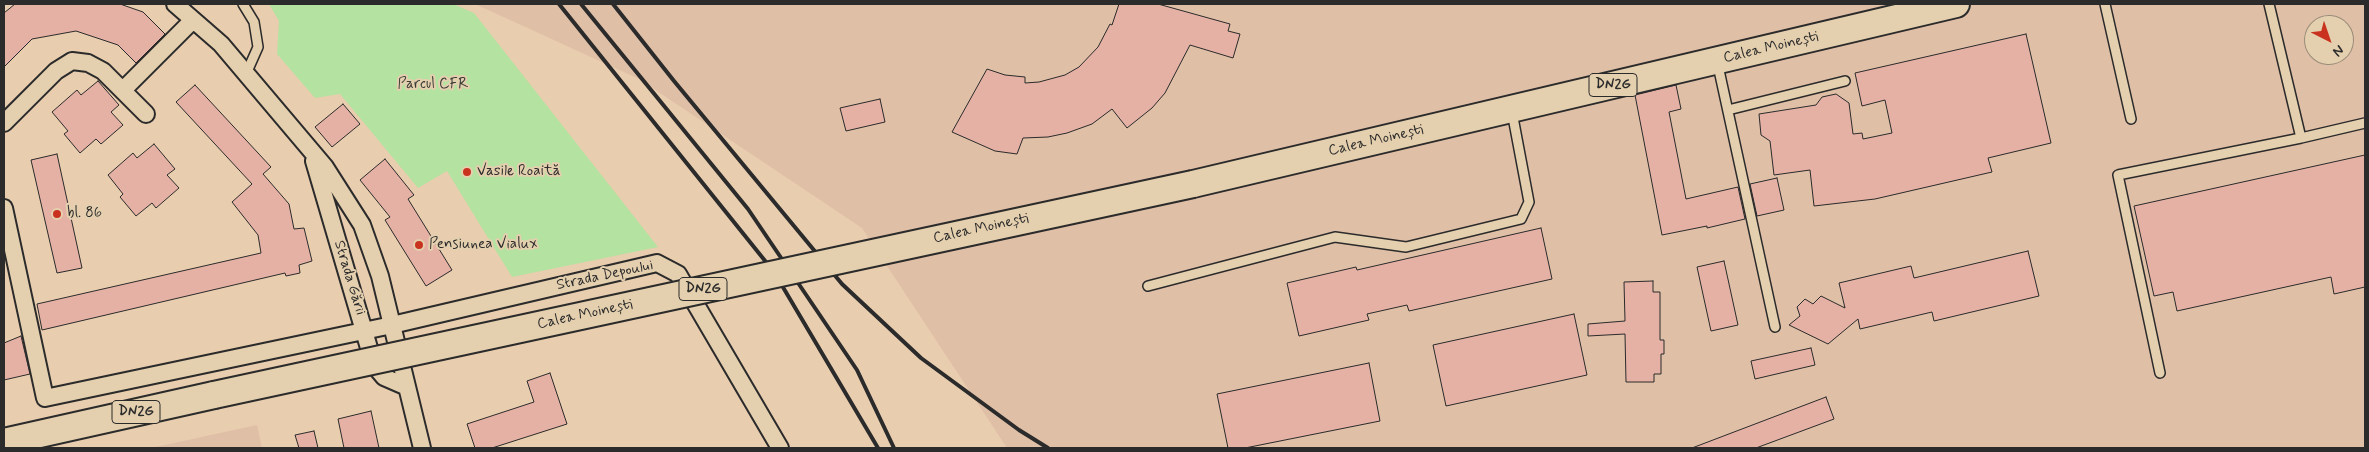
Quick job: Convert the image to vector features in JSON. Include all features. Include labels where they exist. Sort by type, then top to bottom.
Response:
[{"type":"main road","name":"Calea Moinești","points":[[4,442],[1193,184],[1956,4]]},
{"type":"main road","points":[[4,432],[59,430]]},
{"type":"street","name":"Strada Gării","points":[[175,4],[221,44],[312,151],[362,225],[380,276],[408,393]]},
{"type":"street","points":[[123,90],[193,20]]},
{"type":"street","points":[[4,123],[56,70],[72,61],[88,63],[103,71],[146,114]]},
{"type":"street","name":"Strada Gării","points":[[312,151],[374,365],[384,378],[408,393]]},
{"type":"street","name":"Strada Depoului","points":[[4,208],[45,398],[365,331],[657,263],[678,274],[780,448]]},
{"type":"street","points":[[408,393],[422,448]]},
{"type":"lane","points":[[243,4],[254,22],[258,47],[246,74]]},
{"type":"lane","points":[[2106,4],[2131,119]]},
{"type":"lane","points":[[2268,4],[2301,138]]},
{"type":"lane","points":[[1717,60],[1775,327]]},
{"type":"lane","points":[[1728,110],[1845,81]]},
{"type":"lane","points":[[1148,286],[1334,237],[1406,247],[1521,219],[1529,202],[1511,109]]},
{"type":"lane","points":[[2160,373],[2118,175],[2365,123]]},
{"type":"shaded area","points":[[475,4],[2365,4],[2365,448],[1007,448],[862,228],[639,79]]},
{"type":"shaded area","points":[[257,425],[262,448],[151,448]]},
{"type":"green space","name":"Parcul CFR","points":[[269,4],[453,4],[474,13],[658,247],[512,277],[447,171],[418,188],[340,94],[315,98],[277,54],[279,21]]},
{"type":"building","points":[[15,4],[120,4],[143,12],[165,34],[136,63],[118,45],[76,31],[32,39],[4,67],[4,13]]},
{"type":"building","points":[[1119,4],[1158,4],[1230,24],[1228,31],[1240,34],[1233,58],[1190,45],[1165,93],[1152,108],[1127,128],[1112,109],[1092,124],[1067,133],[1048,137],[1023,138],[1017,154],[995,151],[952,132],[987,69],[1005,75],[1025,77],[1025,83],[1039,82],[1065,75],[1079,67],[1098,47],[1110,24],[1112,25]]},
{"type":"building","points":[[2026,34],[2051,143],[1988,158],[1992,172],[1875,199],[1814,206],[1810,170],[1774,175],[1770,141],[1761,135],[1759,114],[1816,105],[1822,97],[1836,94],[1849,103],[1853,134],[1862,133],[1863,139],[1892,133],[1885,100],[1862,106],[1855,73]]},
{"type":"building","points":[[98,81],[119,105],[111,112],[123,125],[101,144],[96,139],[80,153],[64,134],[68,131],[52,112],[77,90],[81,95]]},
{"type":"building","points":[[195,85],[271,167],[263,174],[289,204],[294,229],[304,228],[312,261],[299,265],[300,273],[286,276],[285,273],[42,330],[37,304],[261,253],[258,235],[232,202],[252,184],[176,102]]},
{"type":"building","points":[[1676,85],[1681,109],[1669,112],[1686,199],[1738,187],[1745,219],[1707,228],[1707,226],[1662,235],[1635,95]]},
{"type":"building","points":[[880,99],[885,122],[846,131],[840,108]]},
{"type":"building","points":[[343,104],[360,124],[332,147],[315,127]]},
{"type":"building","points":[[154,144],[175,169],[167,175],[179,188],[156,208],[152,203],[136,216],[120,197],[123,194],[108,175],[133,153],[137,158]]},
{"type":"building","name":"bl. 86","points":[[57,154],[82,268],[57,273],[31,160]]},
{"type":"building","points":[[2365,155],[2365,287],[2334,294],[2331,277],[2177,311],[2173,292],[2154,296],[2134,206]]},
{"type":"building","points":[[385,159],[414,195],[408,199],[452,270],[426,286],[385,220],[390,217],[360,180]]},
{"type":"building","points":[[1777,178],[1784,210],[1757,216],[1750,184]]},
{"type":"building","points":[[1541,228],[1552,279],[1409,311],[1407,305],[1367,314],[1369,320],[1299,336],[1287,283],[1356,267],[1357,270]]},
{"type":"building","points":[[2028,251],[2039,296],[1934,321],[1932,312],[1860,329],[1858,319],[1828,344],[1789,325],[1800,316],[1797,307],[1805,299],[1813,304],[1821,296],[1845,308],[1839,283],[1911,266],[1914,278]]},
{"type":"building","points":[[1724,261],[1738,325],[1711,331],[1697,267]]},
{"type":"building","points":[[1653,281],[1653,292],[1660,292],[1660,340],[1664,340],[1664,354],[1661,354],[1661,374],[1654,374],[1654,382],[1626,382],[1625,334],[1588,336],[1588,324],[1625,321],[1624,282]]},
{"type":"building","points":[[1574,314],[1587,375],[1446,406],[1433,345]]},
{"type":"building","points":[[21,336],[30,374],[4,380],[4,343]]},
{"type":"building","points":[[1811,348],[1815,365],[1755,379],[1751,361]]},
{"type":"building","points":[[1369,363],[1380,421],[1245,448],[1228,448],[1217,394]]},
{"type":"building","points":[[550,373],[567,424],[492,448],[475,448],[467,424],[534,402],[527,381]]},
{"type":"building","points":[[1826,397],[1834,419],[1756,448],[1692,448]]},
{"type":"building","points":[[371,411],[379,448],[344,448],[338,419]]},
{"type":"building","points":[[314,431],[318,448],[299,448],[295,435]]},
{"type":"railway","points":[[559,4],[774,272],[878,448]]},
{"type":"railway","points":[[581,4],[748,209],[857,370],[894,448]]},
{"type":"railway","points":[[613,4],[674,81],[842,284],[921,358],[1019,430],[1048,448]]},
{"type":"place","name":"Vasile Roaită","points":[[467,172]]},
{"type":"place","name":"bl. 86","points":[[57,214]]},
{"type":"place","name":"Pensiunea Vialux","points":[[419,245]]}]
